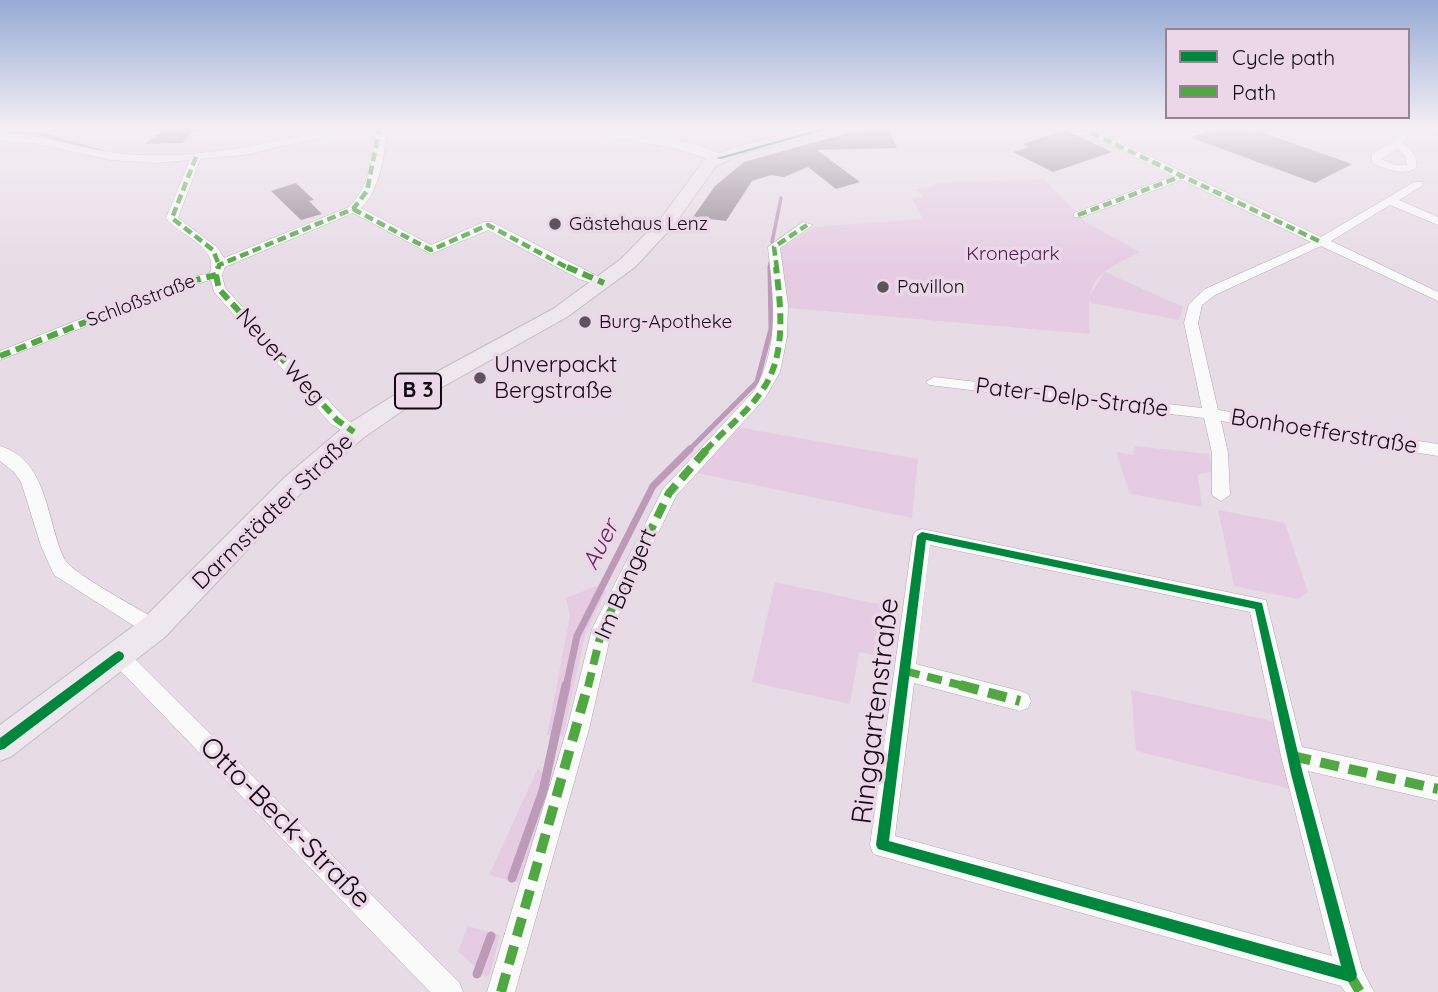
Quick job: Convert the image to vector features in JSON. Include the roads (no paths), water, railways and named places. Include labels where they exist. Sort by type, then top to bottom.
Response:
[{"type":"main road","name":"Darmstädter Straße","points":[[0,745],[154,628],[293,485],[354,432],[404,399],[560,313],[604,283],[649,244],[701,173]]},
{"type":"street","name":"Neuer Weg","points":[[190,173],[172,218],[177,226],[212,247],[218,270],[219,289],[337,420],[354,432]]},
{"type":"street","points":[[372,173],[364,199],[353,209],[431,250],[488,225],[584,276],[604,283]]},
{"type":"street","points":[[1176,173],[1438,297]]},
{"type":"street","points":[[1078,215],[1182,176]]},
{"type":"street","points":[[1221,495],[1220,453],[1191,323],[1196,304],[1210,292],[1321,242],[1418,184]]},
{"type":"street","points":[[1390,201],[1438,221]]},
{"type":"street","name":"Schloßstraße","points":[[0,356],[218,270],[353,209]]},
{"type":"street","name":"Im Bangert","points":[[501,992],[578,729],[602,629],[669,493],[767,385],[780,337],[780,298],[775,247],[807,225]]},
{"type":"street","name":"Pater-Delp-Straße","points":[[934,382],[1210,414]]},
{"type":"street","name":"Bonhoefferstraße","points":[[1210,414],[1438,450]]},
{"type":"street","points":[[0,452],[22,470],[36,502],[51,555],[61,570],[154,628]]},
{"type":"street","name":"Ringgartenstraße","points":[[922,536],[1259,606],[1292,756],[1355,984],[882,845],[922,536]]},
{"type":"street","name":"Otto-Beck-Straße","points":[[119,656],[449,992]]},
{"type":"street","name":"Ringgartenstraße","points":[[905,671],[1020,701]]},
{"type":"street","points":[[1292,756],[1438,789]]},
{"type":"waterway","name":"Auer","points":[[772,242],[781,198]]},
{"type":"waterway","name":"Auer","points":[[566,687],[577,636],[653,486],[757,382],[771,329],[770,267]]},
{"type":"waterway","name":"Auer","points":[[512,878],[543,791],[566,685]]},
{"type":"waterway","name":"Auer","points":[[477,974],[491,936]]},
{"type":"place","name":"Gästehaus Lenz","points":[[555,224]]},
{"type":"place","name":"Pavillon","points":[[883,287]]},
{"type":"place","name":"Burg-Apotheke","points":[[585,322]]},
{"type":"place","name":"Unverpackt Bergstraße","points":[[480,378]]},
{"type":"park label","name":"Kronepark","points":[[1013,254]]}]
